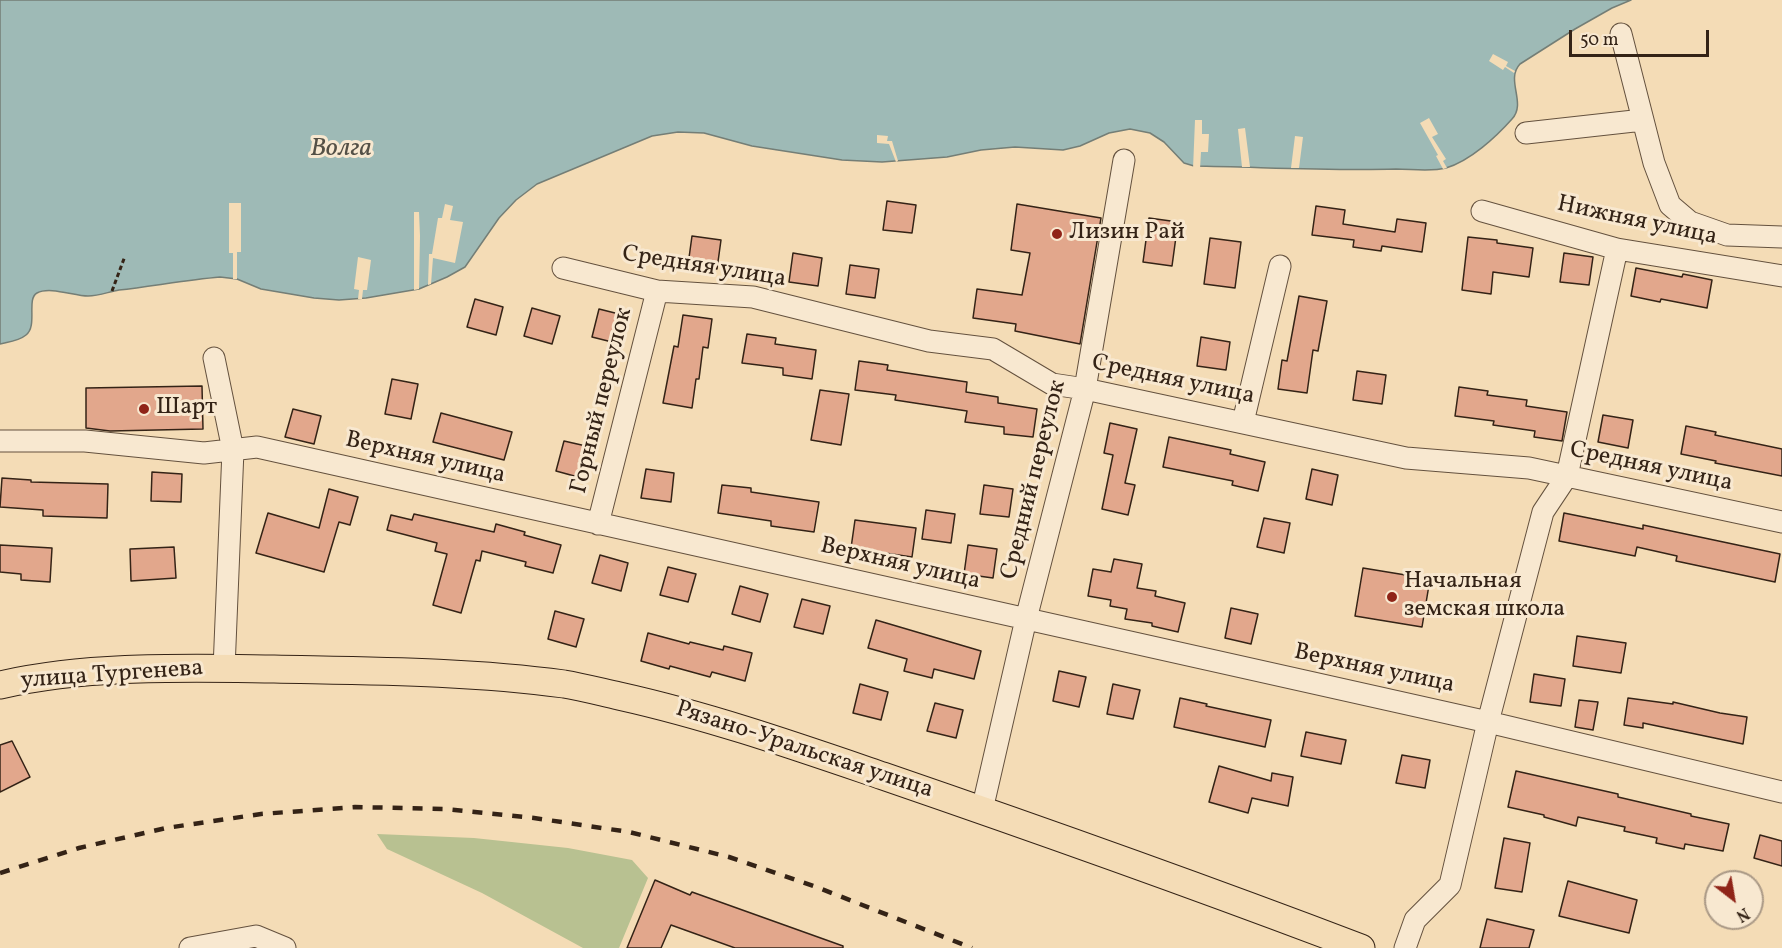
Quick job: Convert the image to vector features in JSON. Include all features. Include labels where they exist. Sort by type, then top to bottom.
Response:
[{"type":"main road","name":"улица Тургенева","points":[[0,685],[26,679],[103,671],[224,669]]},
{"type":"main road","name":"Рязано-Уральская улица","points":[[224,669],[434,672],[565,684],[663,705],[736,726],[982,810],[1362,948]]},
{"type":"street","points":[[1621,34],[1654,163],[1670,205],[1690,222],[1726,235],[1782,237]]},
{"type":"street","points":[[1526,133],[1643,120]]},
{"type":"street","name":"Средний переулок","points":[[982,810],[1026,620],[1085,388],[1124,160]]},
{"type":"street","name":"Нижняя улица","points":[[1482,211],[1617,249],[1782,276]]},
{"type":"street","points":[[1405,948],[1415,920],[1450,885],[1488,722],[1543,512],[1567,476],[1617,249]]},
{"type":"street","points":[[1243,422],[1280,266]]},
{"type":"street","name":"Средняя улица","points":[[563,268],[657,291],[753,297],[929,341],[993,349],[1052,384],[1085,388],[1406,458],[1529,468],[1782,522]]},
{"type":"street","name":"Горный переулок","points":[[598,524],[657,291]]},
{"type":"street","points":[[214,358],[234,450],[224,669]]},
{"type":"street","name":"Верхняя улица","points":[[0,441],[85,441],[204,453],[257,447],[1488,722],[1782,792]]},
{"type":"street","points":[[190,948],[256,936],[285,948]]},
{"type":"path","points":[[112,291],[125,256]]},
{"type":"green space","points":[[377,834],[474,838],[568,848],[632,860],[648,878],[619,948],[583,948],[482,893],[387,849]]},
{"type":"water","name":"Волга","points":[[0,0],[1631,0],[1575,29],[1520,64],[1515,77],[1516,113],[1512,119],[1473,154],[1446,168],[1346,170],[1194,166],[1184,163],[1164,142],[1150,133],[1130,129],[1109,133],[1080,146],[1063,150],[1015,147],[981,150],[947,157],[882,162],[842,160],[752,146],[704,133],[678,132],[652,136],[537,184],[516,200],[499,218],[465,267],[419,289],[339,300],[261,289],[237,279],[220,277],[119,290],[92,296],[42,291],[34,296],[32,301],[31,325],[26,335],[20,339],[0,344]]},
{"type":"pier","points":[[1493,54],[1508,62],[1506,66],[1515,71],[1514,73],[1505,67],[1503,70],[1489,61]]},
{"type":"pier","points":[[1429,118],[1438,134],[1432,137],[1446,159],[1443,161],[1447,168],[1443,169],[1420,123]]},
{"type":"pier","points":[[1195,120],[1202,120],[1202,134],[1209,134],[1208,152],[1201,152],[1200,169],[1193,169]]},
{"type":"pier","points":[[1245,128],[1250,167],[1242,167],[1238,129]]},
{"type":"pier","points":[[877,135],[888,136],[887,141],[892,141],[898,161],[896,162],[889,144],[877,143]]},
{"type":"pier","points":[[1295,136],[1303,137],[1299,168],[1291,168]]},
{"type":"pier","points":[[229,203],[241,203],[241,252],[237,252],[237,279],[233,279],[233,253],[229,253]]},
{"type":"pier","points":[[445,204],[453,206],[450,220],[463,222],[455,263],[433,258],[431,284],[428,285],[429,254],[432,254],[438,218],[442,218]]},
{"type":"pier","points":[[414,212],[419,212],[420,236],[419,289],[414,290]]},
{"type":"pier","points":[[358,257],[371,260],[367,290],[363,290],[362,299],[358,299],[359,290],[354,289]]},
{"type":"building","points":[[887,201],[916,205],[912,233],[883,230]]},
{"type":"building","points":[[1017,204],[1101,218],[1080,344],[1015,331],[1016,324],[973,318],[977,289],[1022,295],[1030,253],[1011,250]]},
{"type":"building","points":[[1316,206],[1345,210],[1343,224],[1395,232],[1397,219],[1426,223],[1422,252],[1382,246],[1381,251],[1353,247],[1354,240],[1312,235]]},
{"type":"building","points":[[1149,218],[1178,222],[1172,266],[1143,262]]},
{"type":"building","points":[[692,236],[721,240],[717,269],[688,265]]},
{"type":"building","points":[[1468,237],[1497,240],[1497,243],[1533,248],[1529,277],[1493,272],[1491,294],[1462,290]]},
{"type":"building","points":[[1210,238],[1241,242],[1235,288],[1204,284]]},
{"type":"building","points":[[793,253],[822,258],[818,286],[789,282]]},
{"type":"building","points":[[1564,253],[1593,257],[1589,285],[1560,282]]},
{"type":"building","points":[[850,265],[879,269],[875,298],[846,294]]},
{"type":"building","points":[[1636,268],[1712,280],[1707,308],[1631,296]]},
{"type":"building","points":[[1299,296],[1327,301],[1318,351],[1313,350],[1307,393],[1278,389],[1282,360],[1287,361]]},
{"type":"building","points":[[475,299],[503,307],[496,335],[467,327]]},
{"type":"building","points":[[532,308],[560,316],[552,344],[524,336]]},
{"type":"building","points":[[599,309],[627,316],[620,344],[592,337]]},
{"type":"building","points":[[683,315],[712,319],[708,348],[703,347],[692,408],[663,403],[674,346],[678,347]]},
{"type":"building","points":[[747,334],[776,338],[775,344],[816,350],[812,379],[783,375],[783,368],[742,363]]},
{"type":"building","points":[[1201,337],[1230,342],[1226,370],[1197,366]]},
{"type":"building","points":[[859,361],[888,365],[887,370],[967,382],[966,392],[998,397],[998,403],[1037,409],[1033,437],[1004,434],[1004,427],[965,422],[967,411],[895,400],[896,395],[855,390]]},
{"type":"building","points":[[1357,371],[1386,375],[1382,404],[1353,400]]},
{"type":"building","points":[[392,379],[418,384],[411,419],[385,414]]},
{"type":"building","name":"Шарт","points":[[202,386],[203,429],[110,431],[86,428],[86,388]]},
{"type":"building","points":[[1459,387],[1488,391],[1487,395],[1527,400],[1526,406],[1567,412],[1562,441],[1534,437],[1535,431],[1493,425],[1494,421],[1455,416]]},
{"type":"building","points":[[820,390],[849,394],[841,445],[811,440]]},
{"type":"building","points":[[293,409],[321,416],[314,444],[285,437]]},
{"type":"building","points":[[441,413],[512,432],[504,460],[433,442]]},
{"type":"building","points":[[1603,415],[1633,420],[1628,448],[1598,442]]},
{"type":"building","points":[[1110,423],[1137,429],[1125,483],[1135,485],[1128,515],[1102,509],[1113,455],[1104,453]]},
{"type":"building","points":[[1686,426],[1716,432],[1715,435],[1782,449],[1782,476],[1681,454]]},
{"type":"building","points":[[1169,437],[1231,450],[1230,454],[1265,462],[1258,491],[1232,485],[1233,481],[1163,467]]},
{"type":"building","points":[[564,441],[586,446],[578,477],[556,471]]},
{"type":"building","points":[[646,469],[674,473],[671,502],[641,498]]},
{"type":"building","points":[[1312,469],[1338,475],[1332,505],[1306,499]]},
{"type":"building","points":[[152,472],[182,474],[181,502],[151,501]]},
{"type":"building","points":[[2,478],[31,480],[31,482],[108,484],[107,518],[43,516],[43,510],[0,507]]},
{"type":"building","points":[[722,485],[751,488],[751,492],[819,502],[814,532],[771,526],[771,521],[718,513]]},
{"type":"building","points":[[984,485],[1013,489],[1009,517],[980,514]]},
{"type":"building","points":[[329,489],[358,497],[350,525],[339,522],[324,572],[256,553],[268,513],[319,528]]},
{"type":"building","points":[[926,510],[955,514],[951,543],[922,539]]},
{"type":"building","points":[[1564,513],[1643,529],[1643,525],[1780,554],[1775,582],[1676,561],[1677,556],[1637,547],[1635,556],[1559,541]]},
{"type":"building","points":[[414,514],[494,532],[496,524],[525,532],[524,535],[561,545],[553,573],[525,566],[526,562],[482,551],[480,561],[476,560],[461,613],[433,605],[447,554],[435,551],[437,543],[387,530],[391,515],[412,520]]},
{"type":"building","points":[[1264,518],[1290,523],[1284,553],[1257,547]]},
{"type":"building","points":[[855,520],[916,528],[912,557],[851,548]]},
{"type":"building","points":[[0,545],[52,548],[50,582],[21,580],[21,574],[0,572]]},
{"type":"building","points":[[968,545],[997,549],[993,578],[964,574]]},
{"type":"building","points":[[174,547],[176,578],[131,581],[130,549]]},
{"type":"building","points":[[600,555],[628,563],[621,591],[592,583]]},
{"type":"building","points":[[1114,559],[1142,564],[1137,588],[1156,591],[1155,596],[1185,603],[1178,632],[1152,626],[1152,623],[1125,619],[1127,609],[1110,606],[1111,600],[1088,596],[1093,569],[1111,572]]},
{"type":"building","points":[[668,567],[696,574],[688,602],[660,595]]},
{"type":"building","name":"Начальная земская школа","points":[[1363,568],[1430,579],[1422,627],[1355,616]]},
{"type":"building","points":[[740,586],[768,594],[760,622],[732,614]]},
{"type":"building","points":[[802,599],[830,606],[823,634],[794,627]]},
{"type":"building","points":[[1231,608],[1258,614],[1251,644],[1225,638]]},
{"type":"building","points":[[555,611],[584,619],[576,647],[548,639]]},
{"type":"building","points":[[876,620],[981,651],[974,679],[934,669],[932,678],[904,671],[907,659],[868,648]]},
{"type":"building","points":[[648,633],[689,644],[690,642],[723,650],[724,646],[752,653],[745,681],[712,672],[710,677],[641,661]]},
{"type":"building","points":[[1577,636],[1626,643],[1621,673],[1573,666]]},
{"type":"building","points":[[1059,671],[1086,677],[1079,707],[1053,701]]},
{"type":"building","points":[[1534,674],[1565,679],[1561,706],[1530,702]]},
{"type":"building","points":[[860,684],[888,692],[881,720],[853,713]]},
{"type":"building","points":[[1113,684],[1140,690],[1133,719],[1107,714]]},
{"type":"building","points":[[1180,698],[1271,720],[1265,747],[1174,727]]},
{"type":"building","points":[[1628,698],[1673,704],[1673,702],[1747,717],[1743,744],[1643,723],[1643,728],[1624,725]]},
{"type":"building","points":[[1579,700],[1598,702],[1593,730],[1575,727]]},
{"type":"building","points":[[935,703],[963,710],[956,738],[927,731]]},
{"type":"building","points":[[1306,732],[1346,740],[1341,764],[1301,756]]},
{"type":"building","points":[[12,741],[30,777],[0,792],[0,745]]},
{"type":"building","points":[[1402,755],[1430,760],[1425,788],[1396,783]]},
{"type":"building","points":[[1219,766],[1271,781],[1272,773],[1293,777],[1288,806],[1252,798],[1248,813],[1209,802]]},
{"type":"building","points":[[1516,771],[1618,794],[1618,797],[1729,824],[1723,851],[1685,844],[1684,849],[1656,843],[1657,838],[1624,831],[1625,827],[1578,817],[1576,826],[1544,817],[1544,815],[1508,807]]},
{"type":"building","points":[[1760,835],[1782,841],[1782,866],[1754,858]]},
{"type":"building","points":[[1504,838],[1530,843],[1522,892],[1495,888]]},
{"type":"building","points":[[655,880],[690,895],[692,892],[843,946],[843,948],[735,948],[671,925],[661,948],[627,948]]},
{"type":"building","points":[[1568,881],[1637,900],[1629,933],[1559,916]]},
{"type":"building","points":[[1487,919],[1534,930],[1529,948],[1480,948]]},
{"type":"railway","points":[[0,873],[79,848],[166,828],[261,814],[355,807],[444,809],[534,818],[629,832],[729,857],[819,888],[972,948]]},
{"type":"place","name":"Лизин Рай","points":[[1057,234]]},
{"type":"place","name":"Шарт","points":[[144,409]]},
{"type":"place","name":"Начальная земская школа","points":[[1392,597]]}]
